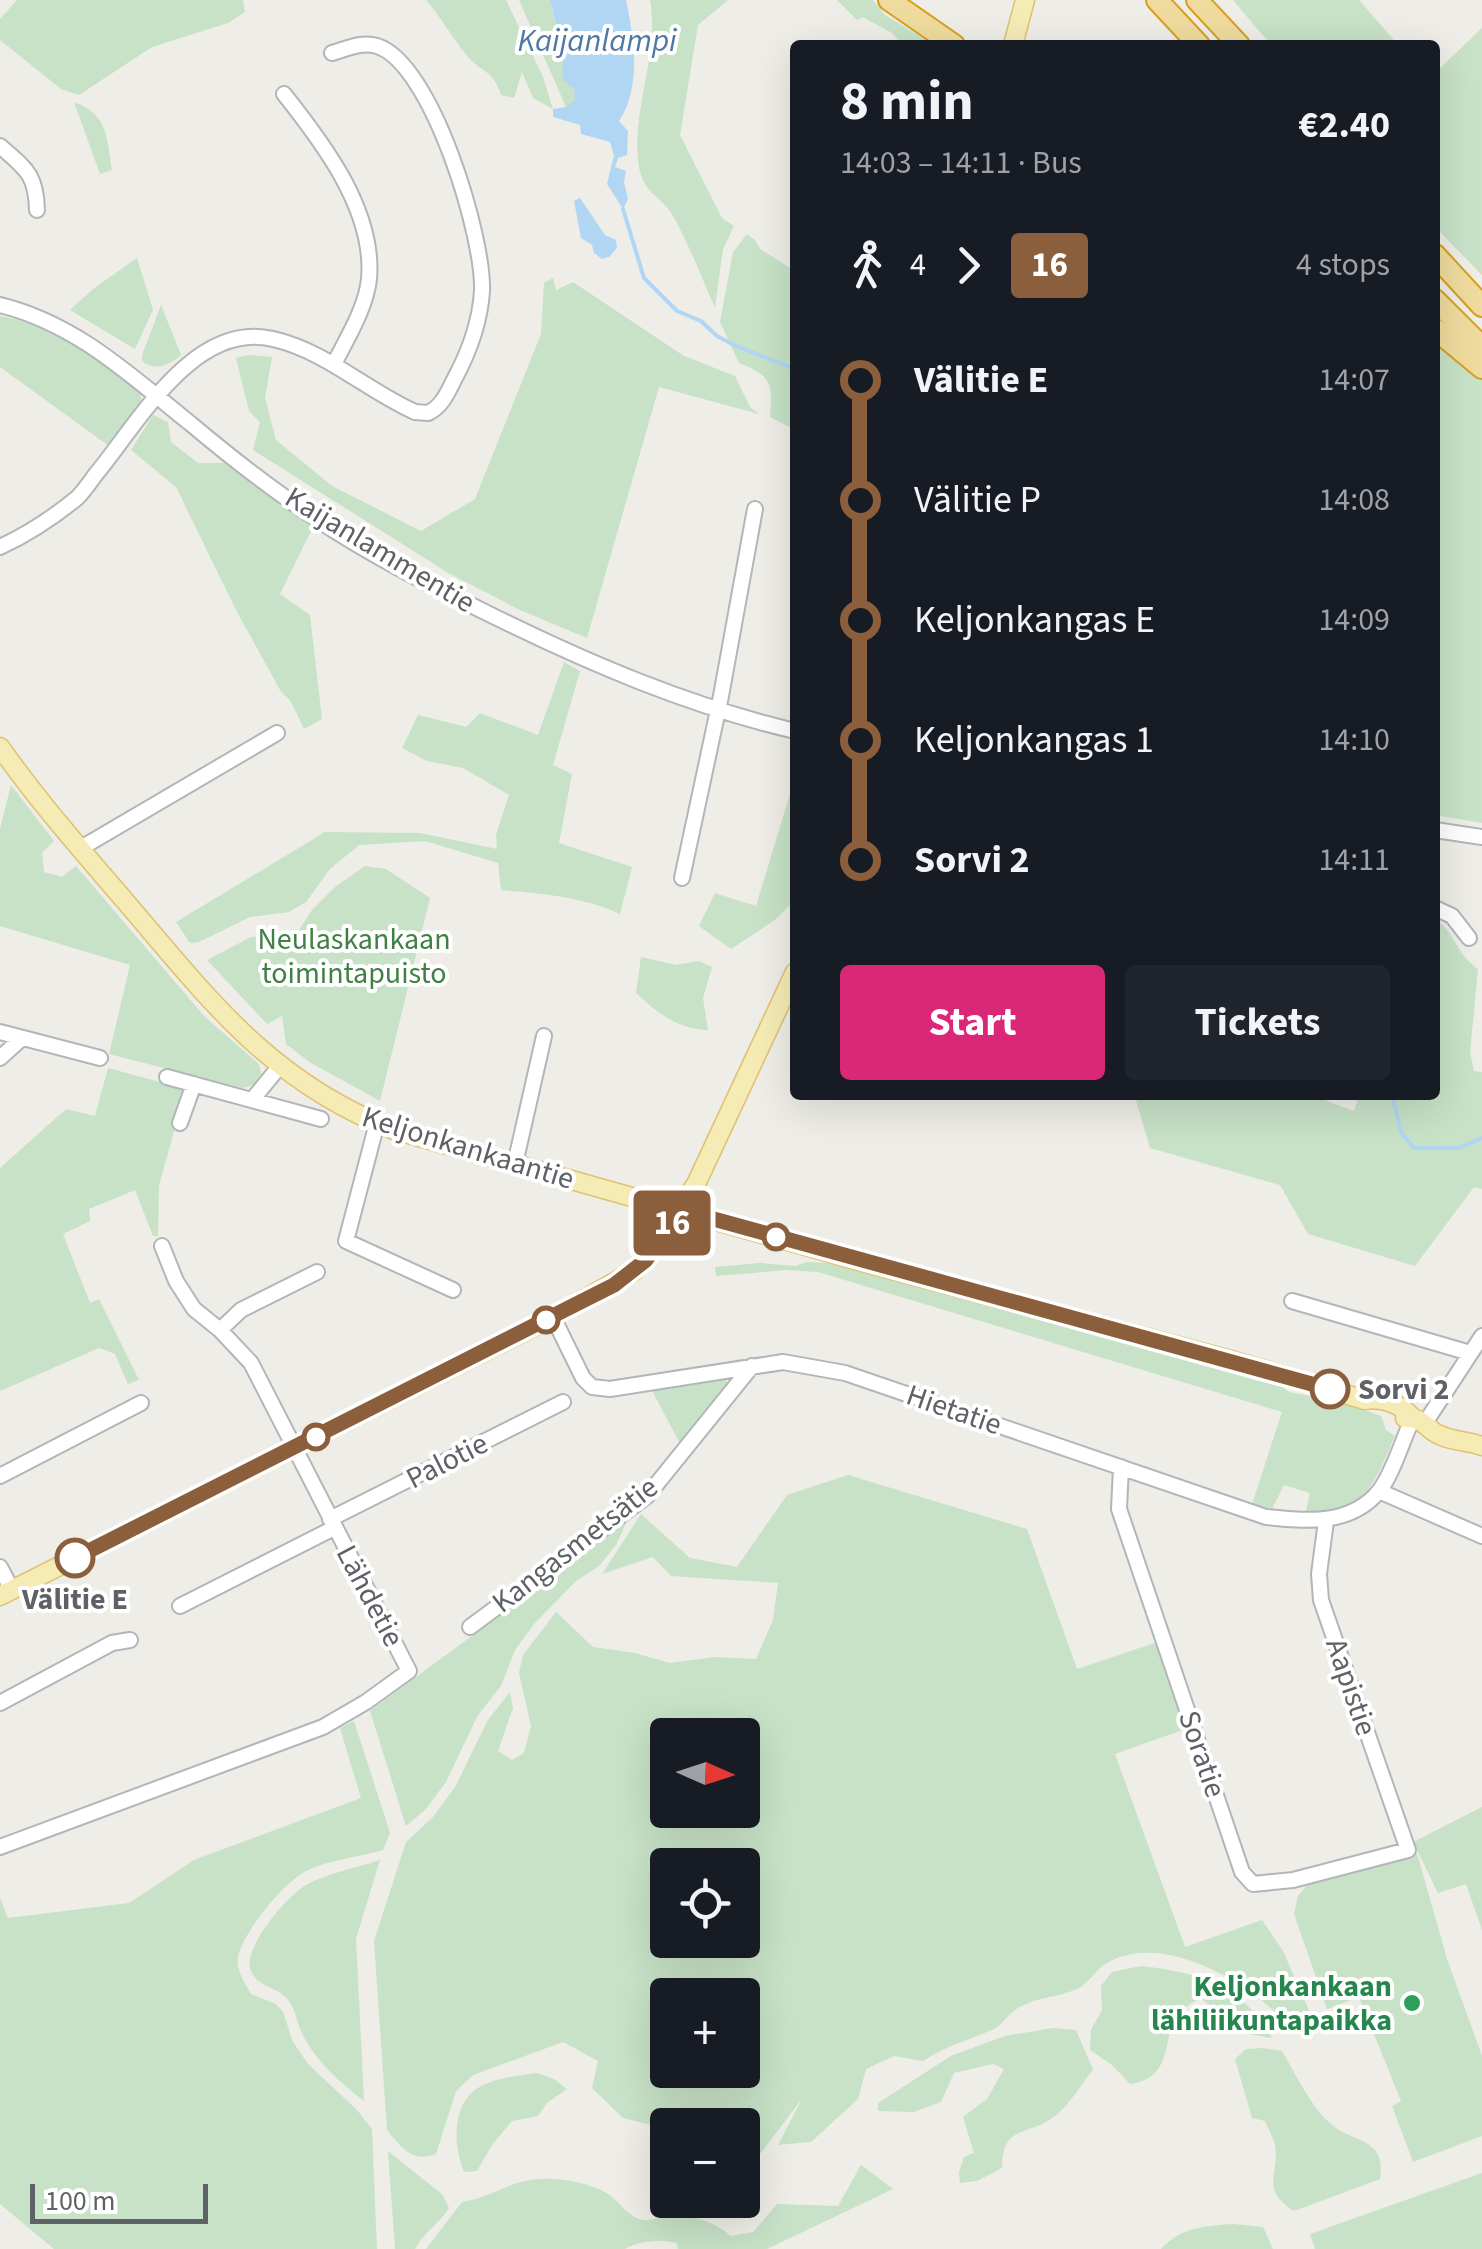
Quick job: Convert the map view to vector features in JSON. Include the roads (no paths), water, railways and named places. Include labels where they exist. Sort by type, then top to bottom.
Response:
[{"type":"highway","points":[[890,0],[947,40]]},
{"type":"highway","points":[[1157,0],[1194,40]]},
{"type":"highway","points":[[1197,0],[1232,38]]},
{"type":"highway","points":[[1206,0],[1232,38]]},
{"type":"highway","points":[[1440,260],[1482,306]]},
{"type":"highway","points":[[1440,305],[1482,347]]},
{"type":"highway","points":[[1440,332],[1482,368]]},
{"type":"main road","points":[[1010,40],[1013,0]]},
{"type":"main road","points":[[1012,40],[1025,0]]},
{"type":"main road","name":"Keljonkankaantie","points":[[0,747],[214,1006],[279,1067],[349,1112],[377,1124],[515,1164],[1225,1358],[1365,1400],[1373,1408],[1401,1419],[1437,1422],[1464,1432],[1477,1444]]},
{"type":"main road","points":[[6,1593],[552,1317],[634,1271],[646,1260],[697,1182],[790,983]]},
{"type":"street","points":[[0,548],[78,497],[157,397],[189,362],[218,343],[249,335],[276,339],[334,364],[415,412],[428,414],[442,402],[472,340],[482,288],[476,233],[449,149],[426,98],[407,70],[392,54],[376,46],[361,45],[332,53]]},
{"type":"street","points":[[284,94],[341,172],[368,252],[364,300],[334,364]]},
{"type":"street","points":[[0,146],[26,169],[36,186],[37,210]]},
{"type":"street","name":"Kaijanlammentie","points":[[0,306],[52,323],[89,342],[312,516],[387,562],[561,650],[718,708],[790,730]]},
{"type":"street","points":[[682,878],[756,509]]},
{"type":"street","points":[[81,848],[276,733]]},
{"type":"street","points":[[1440,831],[1482,837]]},
{"type":"street","points":[[1440,910],[1452,916],[1469,938]]},
{"type":"street","points":[[0,1032],[100,1058]]},
{"type":"street","points":[[515,1164],[544,1036]]},
{"type":"street","points":[[0,1058],[22,1038]]},
{"type":"street","points":[[252,1100],[279,1067]]},
{"type":"street","points":[[167,1077],[321,1119]]},
{"type":"street","points":[[180,1123],[194,1084]]},
{"type":"street","points":[[377,1124],[346,1241],[453,1290]]},
{"type":"street","name":"Lähdetie","points":[[0,1847],[324,1726],[409,1671],[250,1363],[194,1309],[176,1281],[162,1246]]},
{"type":"street","points":[[220,1330],[240,1310],[317,1272]]},
{"type":"street","points":[[1292,1301],[1470,1353]]},
{"type":"street","name":"Hietatie","points":[[552,1317],[583,1378],[592,1387],[610,1389],[783,1362],[845,1373],[1266,1518],[1326,1521]]},
{"type":"street","points":[[1326,1521],[1346,1514],[1380,1491],[1419,1420],[1482,1336]]},
{"type":"street","name":"Kangasmetsätie","points":[[470,1627],[647,1496],[752,1366]]},
{"type":"street","name":"Palotie","points":[[180,1606],[563,1402]]},
{"type":"street","points":[[0,1476],[141,1403]]},
{"type":"street","name":"Soratie","points":[[1122,1467],[1120,1509],[1248,1881],[1265,1884],[1293,1880],[1408,1850]]},
{"type":"street","points":[[1380,1491],[1482,1536]]},
{"type":"street","name":"Aapistie","points":[[1326,1521],[1318,1574],[1321,1600],[1408,1850]]},
{"type":"street","points":[[0,1566],[6,1593]]},
{"type":"street","points":[[0,1703],[112,1643],[130,1640]]},
{"type":"water","name":"Kaijanlampi","points":[[550,0],[626,0],[634,62],[631,93],[619,121],[628,131],[627,155],[618,158],[615,167],[626,171],[628,199],[623,209],[607,184],[614,155],[610,142],[581,134],[580,125],[553,117],[553,109],[566,107],[575,100],[574,89],[563,80],[562,46]]},
{"type":"water","points":[[580,198],[605,235],[616,240],[617,248],[609,257],[602,259],[581,238],[574,201]]},
{"type":"waterway","points":[[623,209],[644,278],[677,311],[701,321],[736,346],[790,367]]},
{"type":"waterway","points":[[1393,1100],[1401,1132],[1414,1148],[1459,1148],[1482,1138]]},
{"type":"place","name":"Sorvi 2","points":[[1330,1389]]},
{"type":"place","name":"Välitie E","points":[[75,1558]]},
{"type":"place","name":"Keljonkankaan lähiliikuntapaikka","points":[[1412,2003]]},
{"type":"park label","name":"Neulaskankaan toimintapuisto","points":[[354,956]]}]
